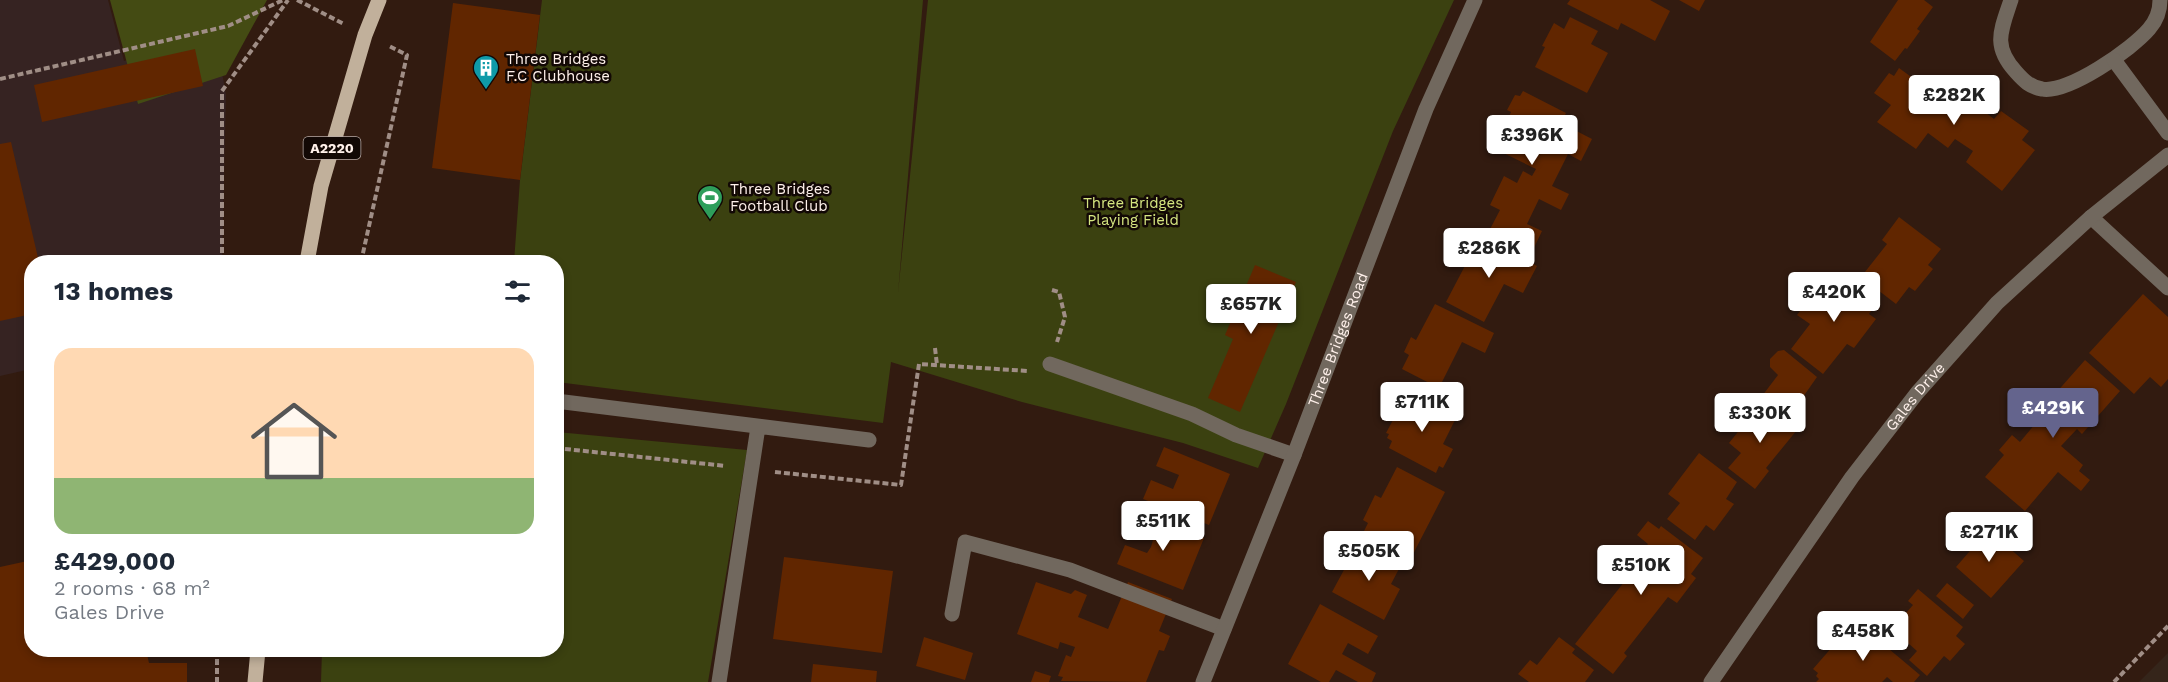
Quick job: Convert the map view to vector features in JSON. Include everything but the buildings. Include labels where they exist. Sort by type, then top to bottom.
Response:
[{"type":"main road","points":[[365,35],[379,0]]},
{"type":"main road","name":"A2220","points":[[308,255],[321,186],[365,35]]},
{"type":"main road","points":[[255,682],[257,657]]},
{"type":"street","name":"Three Bridges Road","points":[[1203,682],[1294,455],[1426,109],[1475,0]]},
{"type":"street","points":[[2011,0],[2002,25],[2000,44],[2005,60],[2027,84],[2044,90],[2064,86],[2114,60],[2150,28],[2160,9],[2160,0]]},
{"type":"street","points":[[2114,60],[2168,134]]},
{"type":"street","name":"Gales Drive","points":[[1711,682],[1852,477],[1917,393],[1997,303],[2091,217],[2168,154]]},
{"type":"street","points":[[2091,217],[2168,288]]},
{"type":"street","points":[[1050,364],[1192,414],[1236,435],[1294,455]]},
{"type":"street","points":[[564,402],[869,440]]},
{"type":"street","points":[[719,682],[758,427]]},
{"type":"street","points":[[952,614],[965,542],[1070,570],[1224,629]]},
{"type":"path","points":[[0,79],[228,26],[283,0]]},
{"type":"path","points":[[222,255],[222,91],[288,0]]},
{"type":"path","points":[[297,0],[407,55],[363,255]]},
{"type":"path","points":[[564,449],[901,485],[919,364],[1027,371],[1050,364],[1065,317],[1059,292],[1052,290]]},
{"type":"path","points":[[935,348],[938,364]]},
{"type":"path","points":[[2114,682],[2168,626]]},
{"type":"path","points":[[217,657],[217,682]]},
{"type":"shaded area","points":[[0,0],[108,0],[124,61],[216,39],[226,95],[222,255],[24,255],[24,371],[0,376]]},
{"type":"shaded area","points":[[2168,653],[2168,682],[2139,682]]},
{"type":"green space","points":[[110,0],[267,0],[226,75],[138,104]]},
{"type":"green space","name":"Three Bridges Playing Field","points":[[542,0],[923,0],[898,293],[928,0],[1454,0],[1393,131],[1286,404],[1258,468],[1183,443],[1022,402],[891,362],[883,423],[564,383],[564,255],[515,255],[520,180]]},
{"type":"green space","points":[[564,433],[747,450],[708,682],[321,682],[322,657],[564,657]]},
{"type":"place","name":"Three Bridges F.C Clubhouse","points":[[486,91]]},
{"type":"place","name":"Three Bridges Football Club","points":[[710,221]]}]
